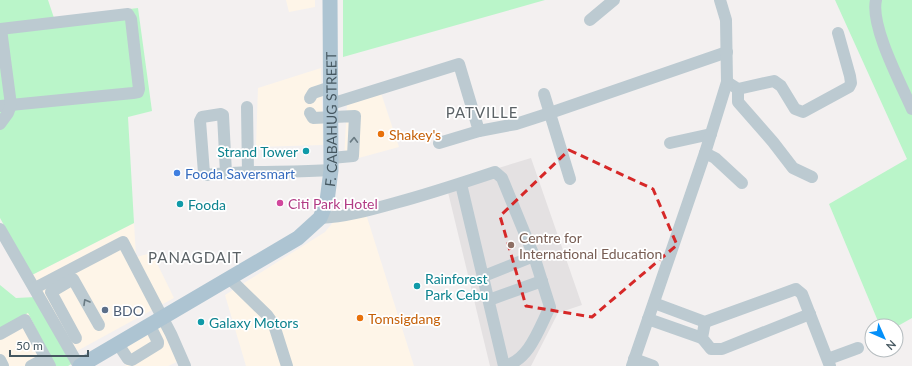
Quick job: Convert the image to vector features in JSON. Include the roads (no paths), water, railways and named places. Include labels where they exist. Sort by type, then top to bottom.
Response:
[{"type":"main road","name":"F. CABAHUG STREET","points":[[80,366],[298,238],[320,218],[326,201],[331,164],[330,0]]},
{"type":"street","points":[[590,20],[614,0]]},
{"type":"street","points":[[653,366],[633,362],[705,153],[727,82],[726,20],[720,0]]},
{"type":"street","points":[[876,0],[874,8],[879,30],[912,109]]},
{"type":"street","points":[[0,124],[8,114],[5,106],[0,29],[128,14],[131,19],[139,89],[138,92],[5,106]]},
{"type":"street","points":[[727,82],[738,89],[774,81],[781,86],[795,109],[803,112],[846,90],[851,83],[838,33]]},
{"type":"street","points":[[440,143],[479,131],[516,124],[727,52]]},
{"type":"street","points":[[310,113],[313,118],[331,110],[460,64],[479,131]]},
{"type":"street","points":[[310,98],[313,92],[331,87]]},
{"type":"street","points":[[738,89],[738,102],[774,142],[793,168],[812,177]]},
{"type":"street","points":[[544,94],[570,179]]},
{"type":"street","points":[[247,107],[248,174]]},
{"type":"street","points":[[226,173],[224,116],[221,114],[202,117],[200,120],[204,174],[248,174],[331,164],[353,156],[354,116],[331,110]]},
{"type":"street","points":[[670,143],[711,134]]},
{"type":"street","points":[[705,153],[715,158],[742,183]]},
{"type":"street","points":[[320,218],[335,217],[378,207],[461,184],[495,172],[502,178],[534,256],[550,307],[530,347],[514,364],[505,366],[461,184]]},
{"type":"street","points":[[0,229],[80,366]]},
{"type":"street","points":[[35,288],[123,242],[163,318],[184,366]]},
{"type":"street","points":[[484,276],[534,256]]},
{"type":"street","points":[[76,338],[51,292],[73,279],[99,325]]},
{"type":"street","points":[[230,279],[267,315],[274,325],[287,366]]},
{"type":"street","points":[[489,300],[542,281]]},
{"type":"street","points":[[654,303],[705,322],[796,288],[802,294],[829,363],[858,348]]},
{"type":"street","points":[[648,319],[702,338],[711,349],[722,349],[810,314]]},
{"type":"street","points":[[0,334],[25,320],[48,362],[31,366]]},
{"type":"street","points":[[702,338],[705,322]]},
{"type":"street","points":[[118,344],[130,360],[150,350],[156,346],[158,342],[150,326]]},
{"type":"street","points":[[0,360],[3,366]]},
{"type":"place","name":"Shakey's","points":[[381,134]]},
{"type":"place","name":"Strand Tower","points":[[306,151]]},
{"type":"place","name":"Fooda Saversmart","points":[[177,173]]},
{"type":"place","name":"Citi Park Hotel","points":[[280,203]]},
{"type":"place","name":"Fooda","points":[[180,204]]},
{"type":"place","name":"Centre for International Education","points":[[511,245]]},
{"type":"place","name":"Rainforest Park Cebu","points":[[417,286]]},
{"type":"place","name":"BDO","points":[[105,310]]},
{"type":"place","name":"Tomsigdang","points":[[360,318]]},
{"type":"place","name":"Galaxy Motors","points":[[201,322]]},
{"type":"district","name":"PATVILLE","points":[[482,112]]},
{"type":"district","name":"PANAGDAIT","points":[[195,257]]}]
